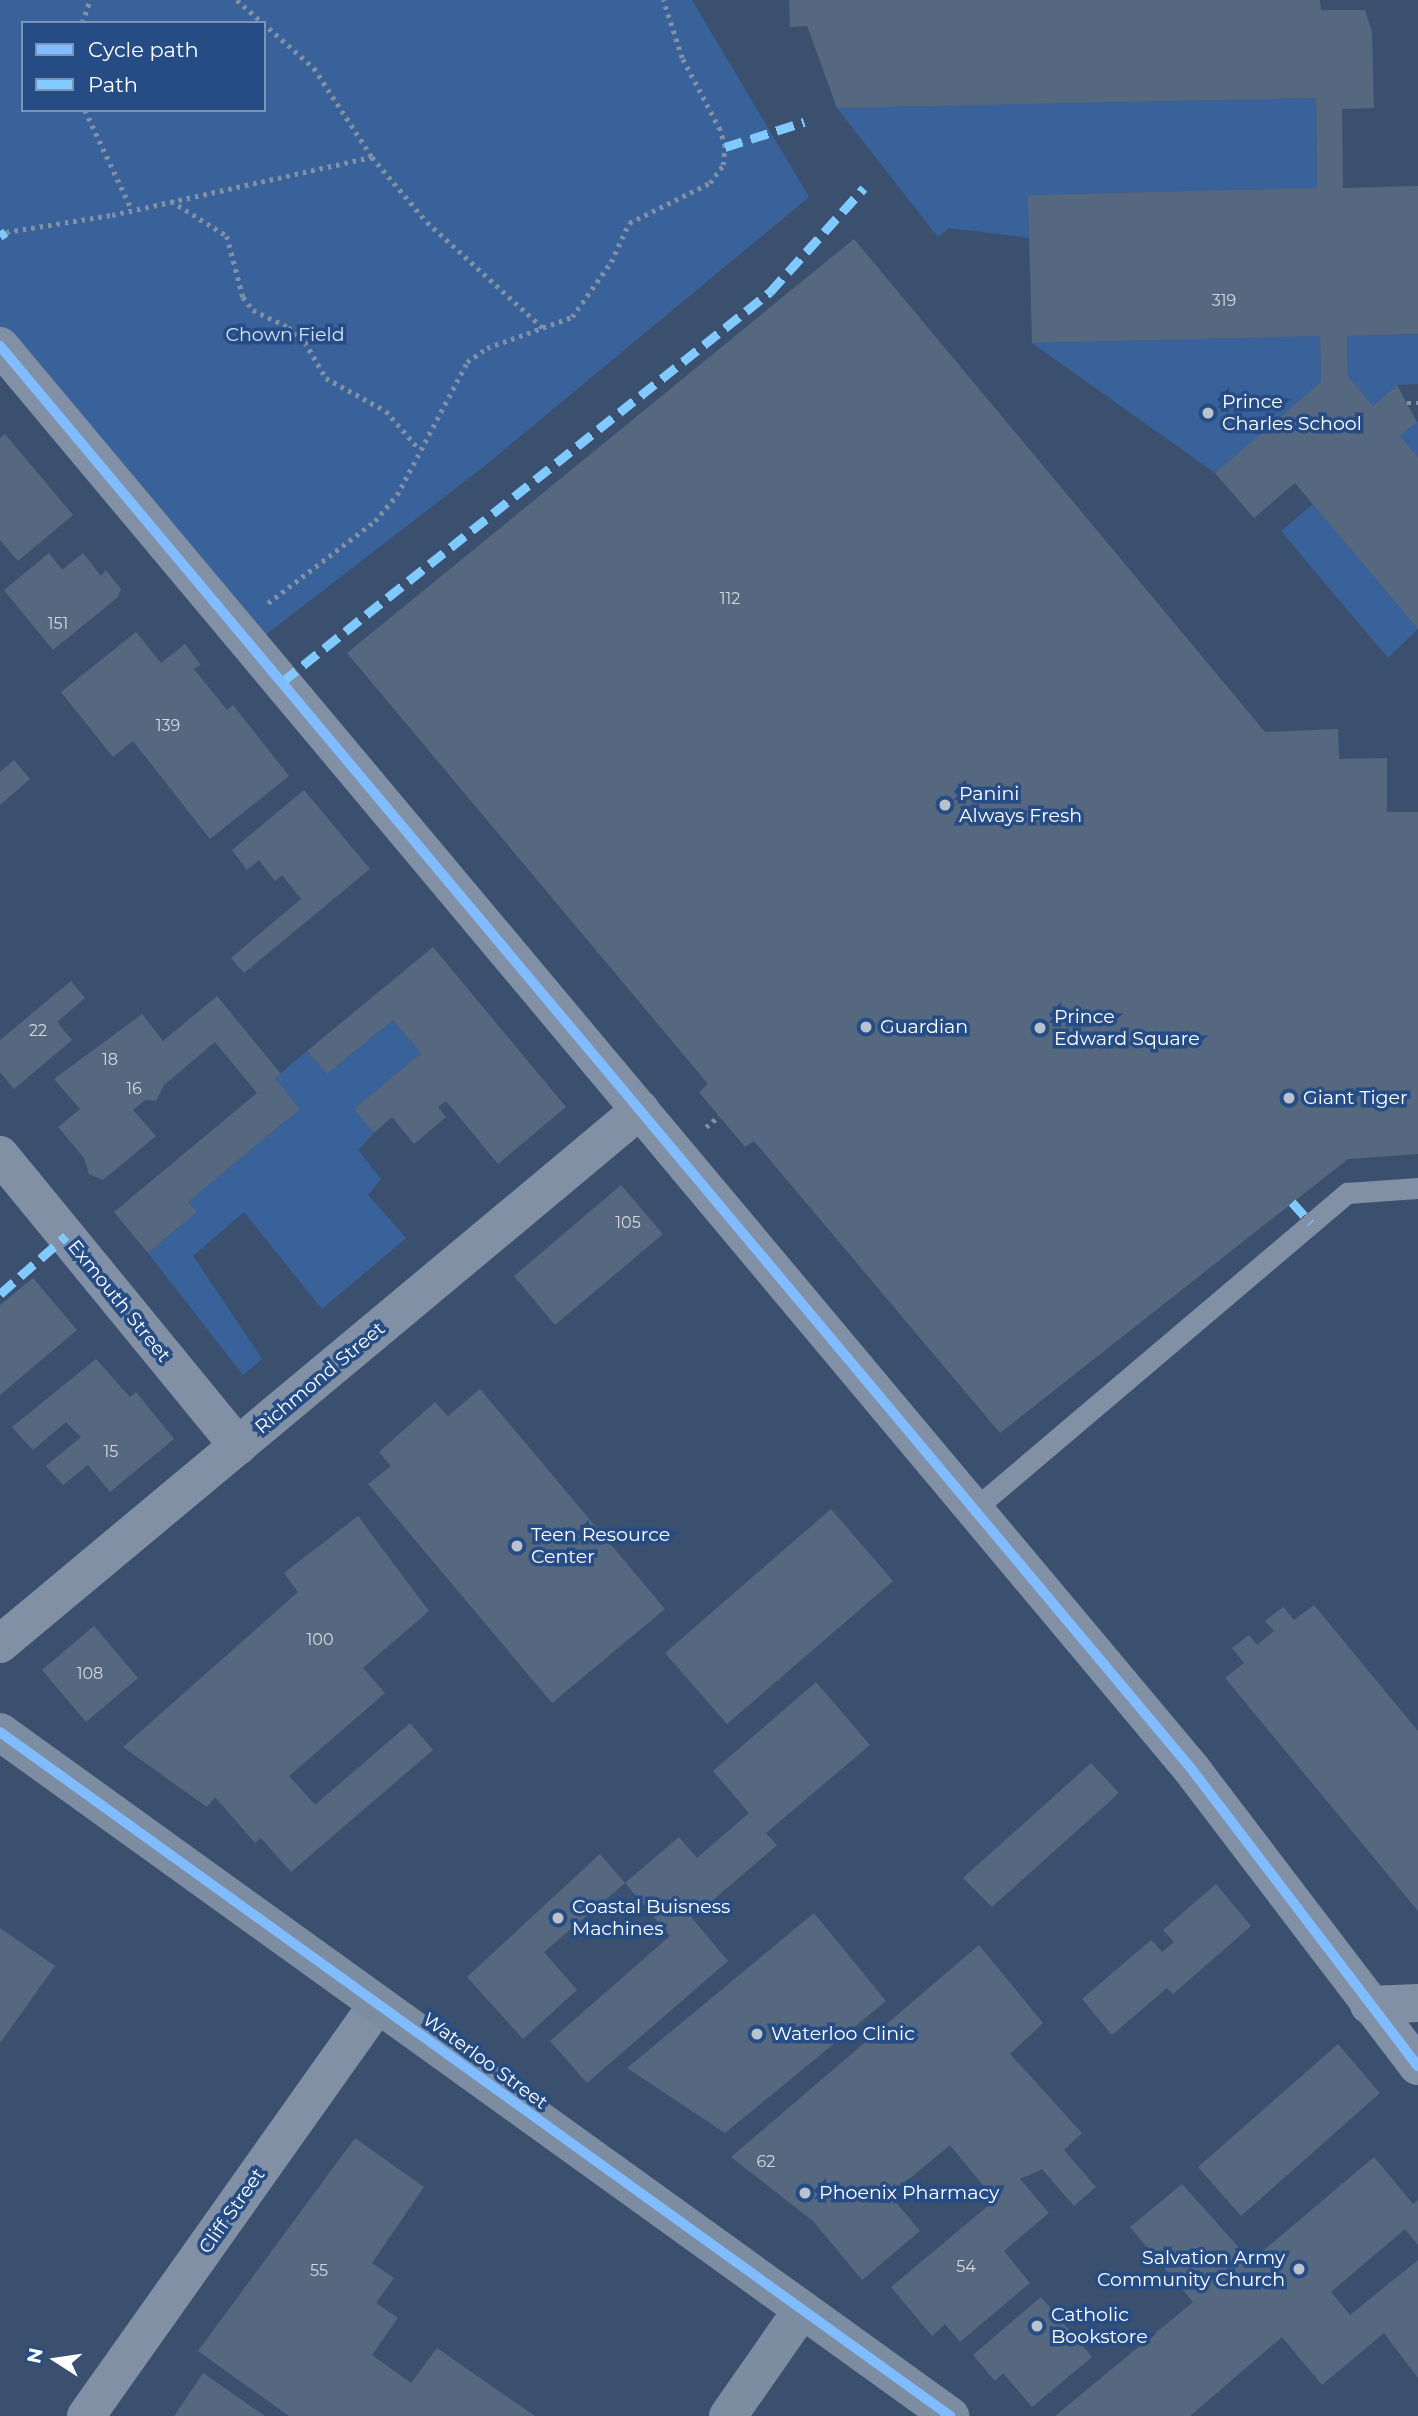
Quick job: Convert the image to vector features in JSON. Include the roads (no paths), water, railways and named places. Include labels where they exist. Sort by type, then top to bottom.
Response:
[{"type":"street","points":[[0,346],[972,1511],[1193,1771],[1418,2066]]},
{"type":"street","name":"Richmond Street","points":[[0,1644],[640,1110]]},
{"type":"street","name":"Exmouth Street","points":[[0,1155],[238,1446]]},
{"type":"street","name":"Waterloo Street","points":[[0,1732],[950,2416]]},
{"type":"street","points":[[1369,2005],[1418,2003]]},
{"type":"street","name":"Cliff Street","points":[[86,2416],[377,2005]]},
{"type":"street","points":[[728,2416],[802,2309]]},
{"type":"lane","points":[[972,1511],[1347,1193],[1418,1188]]},
{"type":"place","name":"Prince Charles School","points":[[1208,413]]},
{"type":"place","name":"Panini Always Fresh","points":[[945,805]]},
{"type":"place","name":"Guardian","points":[[866,1027]]},
{"type":"place","name":"Prince Edward Square","points":[[1040,1028]]},
{"type":"place","name":"Giant Tiger","points":[[1289,1098]]},
{"type":"place","name":"Teen Resource Center","points":[[517,1546]]},
{"type":"place","name":"Coastal Buisness Machines","points":[[558,1918]]},
{"type":"place","name":"Waterloo Clinic","points":[[757,2034]]},
{"type":"place","name":"Phoenix Pharmacy","points":[[805,2193]]},
{"type":"place","name":"Salvation Army Community Church","points":[[1299,2269]]},
{"type":"place","name":"Catholic Bookstore","points":[[1037,2326]]},
{"type":"park label","name":"Chown Field","points":[[285,335]]}]
